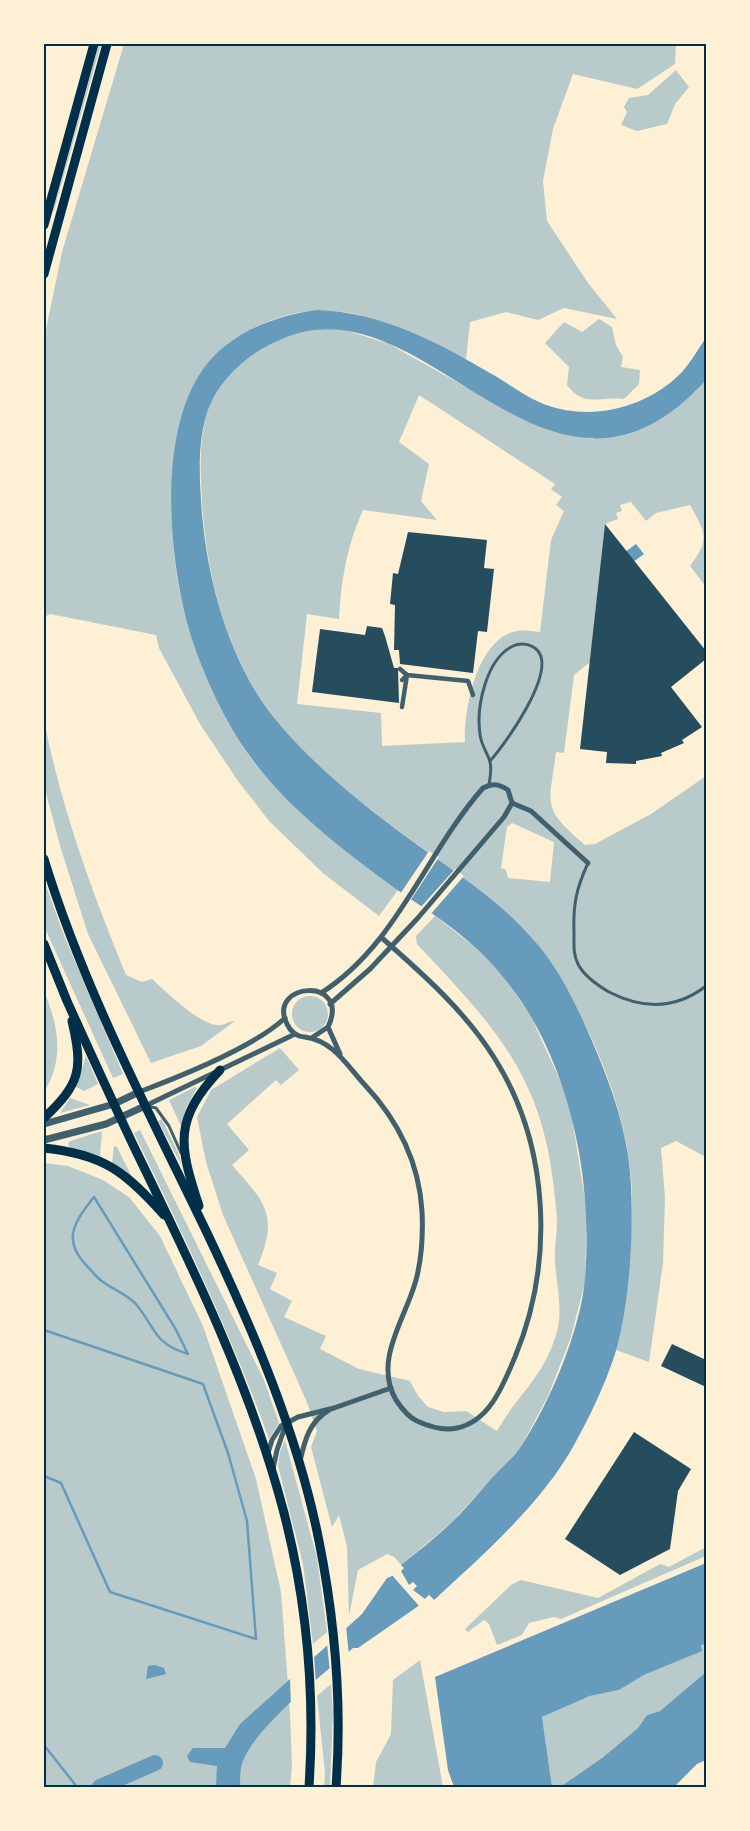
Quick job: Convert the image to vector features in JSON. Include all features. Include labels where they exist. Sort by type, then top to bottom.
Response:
[{"type":"main road","points":[[44,225],[94,44]]},
{"type":"main road","points":[[44,274],[107,44]]},
{"type":"main road","points":[[44,859],[72,941],[105,1021],[209,1237],[247,1321],[286,1424],[299,1465],[319,1541],[332,1628],[338,1732],[336,1787]]},
{"type":"main road","points":[[44,944],[67,1001],[114,1104],[226,1342],[268,1456],[296,1567],[307,1649],[312,1750],[310,1787]]},
{"type":"main road","points":[[44,1118],[64,1099],[79,1067],[79,1050],[67,1001]]},
{"type":"main road","points":[[209,1237],[186,1163],[184,1131],[189,1111],[203,1088],[220,1070]]},
{"type":"main road","points":[[44,1148],[81,1153],[106,1163],[128,1178],[171,1223]]},
{"type":"street","points":[[400,668],[406,675],[468,681],[474,695]]},
{"type":"street","points":[[432,672],[432,678]]},
{"type":"street","points":[[402,680],[406,675]]},
{"type":"street","points":[[402,707],[406,675]]},
{"type":"street","points":[[321,993],[339,982],[382,938],[445,840],[475,798],[489,785],[498,784],[508,790],[512,803],[535,815],[588,863]]},
{"type":"street","points":[[330,1004],[392,946],[417,919],[472,856],[512,803]]},
{"type":"street","points":[[44,1140],[121,1118],[295,1034],[313,1037],[326,1044],[341,1056],[395,1122],[408,1150],[417,1177],[420,1198],[420,1258],[417,1278],[390,1353],[388,1368],[391,1388],[403,1410],[412,1418],[433,1428],[459,1428],[479,1417],[490,1407],[510,1370],[526,1325],[537,1276],[541,1238],[536,1168],[520,1111],[510,1085],[496,1060],[442,992],[382,938]]},
{"type":"street","points":[[295,1034],[290,1029],[285,1018],[286,1004],[292,996],[306,990],[321,993],[330,1004],[332,1012],[328,1027],[341,1056]]},
{"type":"street","points":[[44,1124],[114,1104],[229,1052],[274,1028],[285,1018]]},
{"type":"street","points":[[313,1037],[328,1027]]},
{"type":"street","points":[[268,1456],[272,1440],[281,1426],[298,1416],[334,1408],[391,1388]]},
{"type":"street","points":[[299,1465],[305,1437],[320,1416],[334,1408]]},
{"type":"street","points":[[273,1473],[277,1450],[286,1424]]},
{"type":"lane","points":[[489,785],[490,761],[484,751],[479,727],[483,689],[494,667],[505,652],[518,644],[526,644],[538,651],[541,657],[543,663],[541,678],[508,739],[490,761]]},
{"type":"lane","points":[[588,863],[573,905],[574,954],[584,972],[598,986],[634,1003],[650,1005],[676,1002],[695,995],[706,986]]},
{"type":"lane","points":[[145,1106],[156,1108],[162,1116],[186,1163]]},
{"type":"shaded area","points":[[99,44],[101,44],[53,210]]},
{"type":"shaded area","points":[[124,44],[676,44],[675,64],[637,89],[573,74],[553,129],[543,181],[547,221],[588,283],[617,319],[564,308],[538,320],[506,312],[470,322],[466,359],[406,331],[360,315],[330,311],[301,312],[272,320],[234,341],[216,355],[205,367],[188,398],[179,429],[174,461],[172,529],[180,594],[197,652],[208,680],[236,735],[268,779],[331,839],[398,890],[379,916],[324,874],[270,822],[238,781],[200,724],[159,648],[156,635],[50,614],[44,617],[44,339],[62,252]]},
{"type":"shaded area","points":[[676,70],[689,87],[675,104],[667,124],[637,131],[621,125],[627,112],[624,107],[629,98],[648,95]]},
{"type":"shaded area","points":[[599,319],[612,327],[616,345],[623,357],[621,367],[640,370],[639,384],[624,399],[592,400],[586,399],[574,392],[567,385],[569,367],[545,343],[564,322],[582,332]]},
{"type":"shaded area","points":[[323,328],[345,330],[389,344],[521,418],[552,431],[593,439],[695,392],[706,380],[706,587],[690,566],[701,549],[704,536],[700,523],[690,505],[656,513],[646,521],[631,502],[620,505],[622,511],[616,513],[618,519],[605,524],[590,662],[574,675],[564,753],[556,752],[550,796],[551,805],[561,822],[585,845],[595,844],[651,814],[706,776],[706,1157],[676,1141],[661,1148],[665,1197],[663,1263],[649,1362],[616,1350],[630,1252],[632,1194],[630,1169],[621,1120],[614,1095],[596,1048],[561,979],[540,947],[510,916],[484,893],[350,793],[297,744],[261,700],[231,642],[220,610],[206,545],[203,512],[201,450],[203,429],[208,409],[220,386],[244,360],[274,342],[307,330]],"holes":[[[419,395],[555,484],[551,489],[562,497],[556,505],[564,511],[551,540],[540,632],[523,630],[513,632],[500,639],[490,649],[481,663],[470,696],[465,742],[382,746],[381,713],[297,704],[307,614],[339,619],[341,590],[346,563],[357,523],[363,510],[437,520],[421,501],[429,464],[399,442]],[[512,823],[554,842],[550,882],[508,878],[506,870],[501,868],[507,827]]]},
{"type":"shaded area","points":[[44,720],[68,817],[101,913],[126,975],[142,982],[152,979],[192,1013],[210,1023],[220,1025],[235,1021],[201,1046],[151,1063],[88,934],[61,849],[44,786]]},
{"type":"shaded area","points":[[44,880],[63,933],[123,1074],[113,1078],[44,926]]},
{"type":"shaded area","points":[[435,916],[476,948],[504,976],[531,1017],[564,1089],[570,1106],[587,1212],[585,1282],[571,1337],[548,1396],[521,1447],[451,1523],[401,1565],[394,1557],[387,1554],[358,1570],[349,1616],[347,1547],[339,1515],[332,1527],[311,1447],[317,1431],[306,1400],[223,1215],[206,1162],[197,1117],[211,1090],[280,1048],[299,1070],[281,1085],[276,1080],[227,1124],[249,1150],[232,1165],[253,1189],[265,1210],[268,1221],[267,1233],[258,1265],[277,1273],[270,1289],[292,1301],[284,1317],[326,1336],[320,1349],[359,1369],[410,1381],[418,1396],[428,1407],[444,1412],[466,1411],[497,1431],[537,1375],[551,1350],[556,1335],[559,1307],[555,1255],[557,1219],[554,1189],[548,1149],[538,1113],[525,1082],[509,1053],[490,1026],[417,944],[416,936]]},
{"type":"shaded area","points":[[44,991],[56,1029],[57,1054],[51,1079],[44,1092]]},
{"type":"shaded area","points":[[310,996],[317,997],[323,1001],[327,1007],[327,1021],[323,1027],[317,1031],[310,1032],[303,1031],[297,1027],[293,1021],[292,1014],[293,1007],[297,1001],[303,997]]},
{"type":"shaded area","points":[[86,1056],[98,1084],[84,1091],[76,1087]]},
{"type":"shaded area","points":[[195,1087],[197,1088],[186,1108],[181,1126],[169,1100]]},
{"type":"shaded area","points":[[70,1098],[90,1105],[60,1113]]},
{"type":"shaded area","points":[[162,1119],[179,1155],[182,1166],[158,1121]]},
{"type":"shaded area","points":[[140,1130],[264,1380],[279,1423],[269,1439],[223,1323],[134,1133]]},
{"type":"shaded area","points":[[102,1131],[100,1157],[70,1148],[68,1144],[70,1141]]},
{"type":"shaded area","points":[[114,1146],[117,1147],[132,1177],[112,1163]]},
{"type":"shaded area","points":[[44,1163],[68,1166],[103,1180],[129,1197],[160,1236],[203,1326],[256,1479],[281,1592],[290,1712],[292,1766],[290,1787],[44,1787]]},
{"type":"shaded area","points":[[285,1440],[317,1558],[327,1632],[313,1644],[303,1564],[278,1466],[280,1452]]},
{"type":"shaded area","points":[[706,1547],[706,1556],[561,1619],[554,1617],[529,1623],[522,1635],[497,1645],[489,1624],[484,1620],[468,1632],[465,1629],[511,1585],[521,1580],[598,1598],[660,1564],[669,1567]]},
{"type":"shaded area","points":[[706,1644],[706,1672],[660,1711],[647,1715],[638,1728],[602,1758],[560,1787],[552,1787],[542,1717],[590,1696],[619,1690],[644,1675],[701,1651],[701,1645]]},
{"type":"shaded area","points":[[420,1660],[443,1787],[373,1787],[376,1762],[391,1734],[393,1680]]},
{"type":"shaded area","points":[[331,1684],[333,1714],[330,1787],[324,1787],[325,1773],[317,1696]]},
{"type":"water","points":[[318,310],[364,316],[408,331],[450,350],[532,398],[546,405],[564,410],[582,412],[619,408],[653,394],[682,372],[706,338],[706,380],[648,426],[593,438],[540,427],[489,401],[438,370],[387,343],[336,330],[282,339],[256,353],[226,379],[212,401],[206,416],[200,448],[201,498],[205,541],[210,569],[225,626],[249,680],[281,726],[310,757],[374,812],[504,910],[532,938],[550,961],[580,1014],[614,1097],[628,1155],[632,1202],[632,1228],[625,1309],[615,1354],[591,1412],[561,1466],[529,1507],[472,1565],[434,1600],[429,1595],[417,1607],[358,1648],[353,1648],[274,1718],[260,1734],[242,1764],[240,1787],[216,1787],[217,1766],[190,1762],[187,1756],[193,1748],[225,1748],[240,1724],[362,1614],[387,1578],[392,1576],[401,1568],[401,1565],[455,1520],[519,1449],[543,1408],[571,1342],[585,1278],[587,1237],[585,1194],[579,1151],[569,1108],[555,1067],[537,1028],[515,992],[478,950],[444,922],[396,889],[338,845],[300,813],[267,777],[252,759],[222,710],[197,655],[186,619],[175,558],[171,491],[179,425],[189,395],[203,369],[214,356],[239,336],[270,321],[302,312]]},
{"type":"water","points":[[636,544],[644,554],[629,565],[621,555]]},
{"type":"water","points":[[706,1563],[706,1644],[701,1645],[702,1651],[644,1675],[619,1690],[590,1696],[542,1717],[552,1787],[454,1787],[448,1770],[435,1677]]},
{"type":"water","points":[[155,1665],[164,1668],[166,1674],[146,1679],[148,1666]]},
{"type":"water","points":[[706,1672],[706,1760],[697,1764],[674,1787],[560,1787],[602,1758],[638,1728],[647,1715],[660,1711]]},
{"type":"pier","points":[[429,851],[439,857],[410,901],[400,894]]},
{"type":"pier","points":[[455,869],[464,876],[430,915],[420,908]]},
{"type":"pier","points":[[399,1563],[404,1568],[401,1571],[409,1585],[413,1582],[417,1586],[413,1590],[425,1599],[429,1595],[436,1602],[429,1599],[420,1607],[391,1574]]},
{"type":"pier","points":[[346,1626],[349,1656],[330,1673],[327,1643]]},
{"type":"pier","points":[[314,1655],[316,1685],[291,1707],[290,1677]]},
{"type":"building","points":[[605,524],[706,651],[706,659],[671,687],[702,727],[682,740],[684,743],[661,753],[662,756],[636,761],[636,764],[606,763],[607,752],[580,749]]},
{"type":"building","points":[[408,532],[487,540],[484,568],[494,569],[487,632],[478,631],[473,673],[400,664],[399,650],[394,650],[395,605],[390,604],[393,573],[398,574]]},
{"type":"building","points":[[367,626],[382,628],[394,668],[398,668],[399,703],[312,692],[320,629],[365,635]]},
{"type":"building","points":[[672,1344],[706,1360],[706,1387],[661,1366]]},
{"type":"building","points":[[634,1432],[691,1469],[678,1491],[670,1549],[620,1575],[565,1539]]},
{"type":"waterway","points":[[94,1197],[175,1328],[188,1354],[167,1345],[135,1303],[101,1280],[79,1257],[74,1248],[74,1231],[81,1214],[94,1197]]},
{"type":"waterway","points":[[44,1330],[203,1384],[228,1453],[247,1521],[256,1639],[110,1592],[61,1483],[44,1476]]},
{"type":"waterway","points":[[44,1745],[77,1787]]},
{"type":"waterway","points":[[100,1787],[155,1763]]}]
